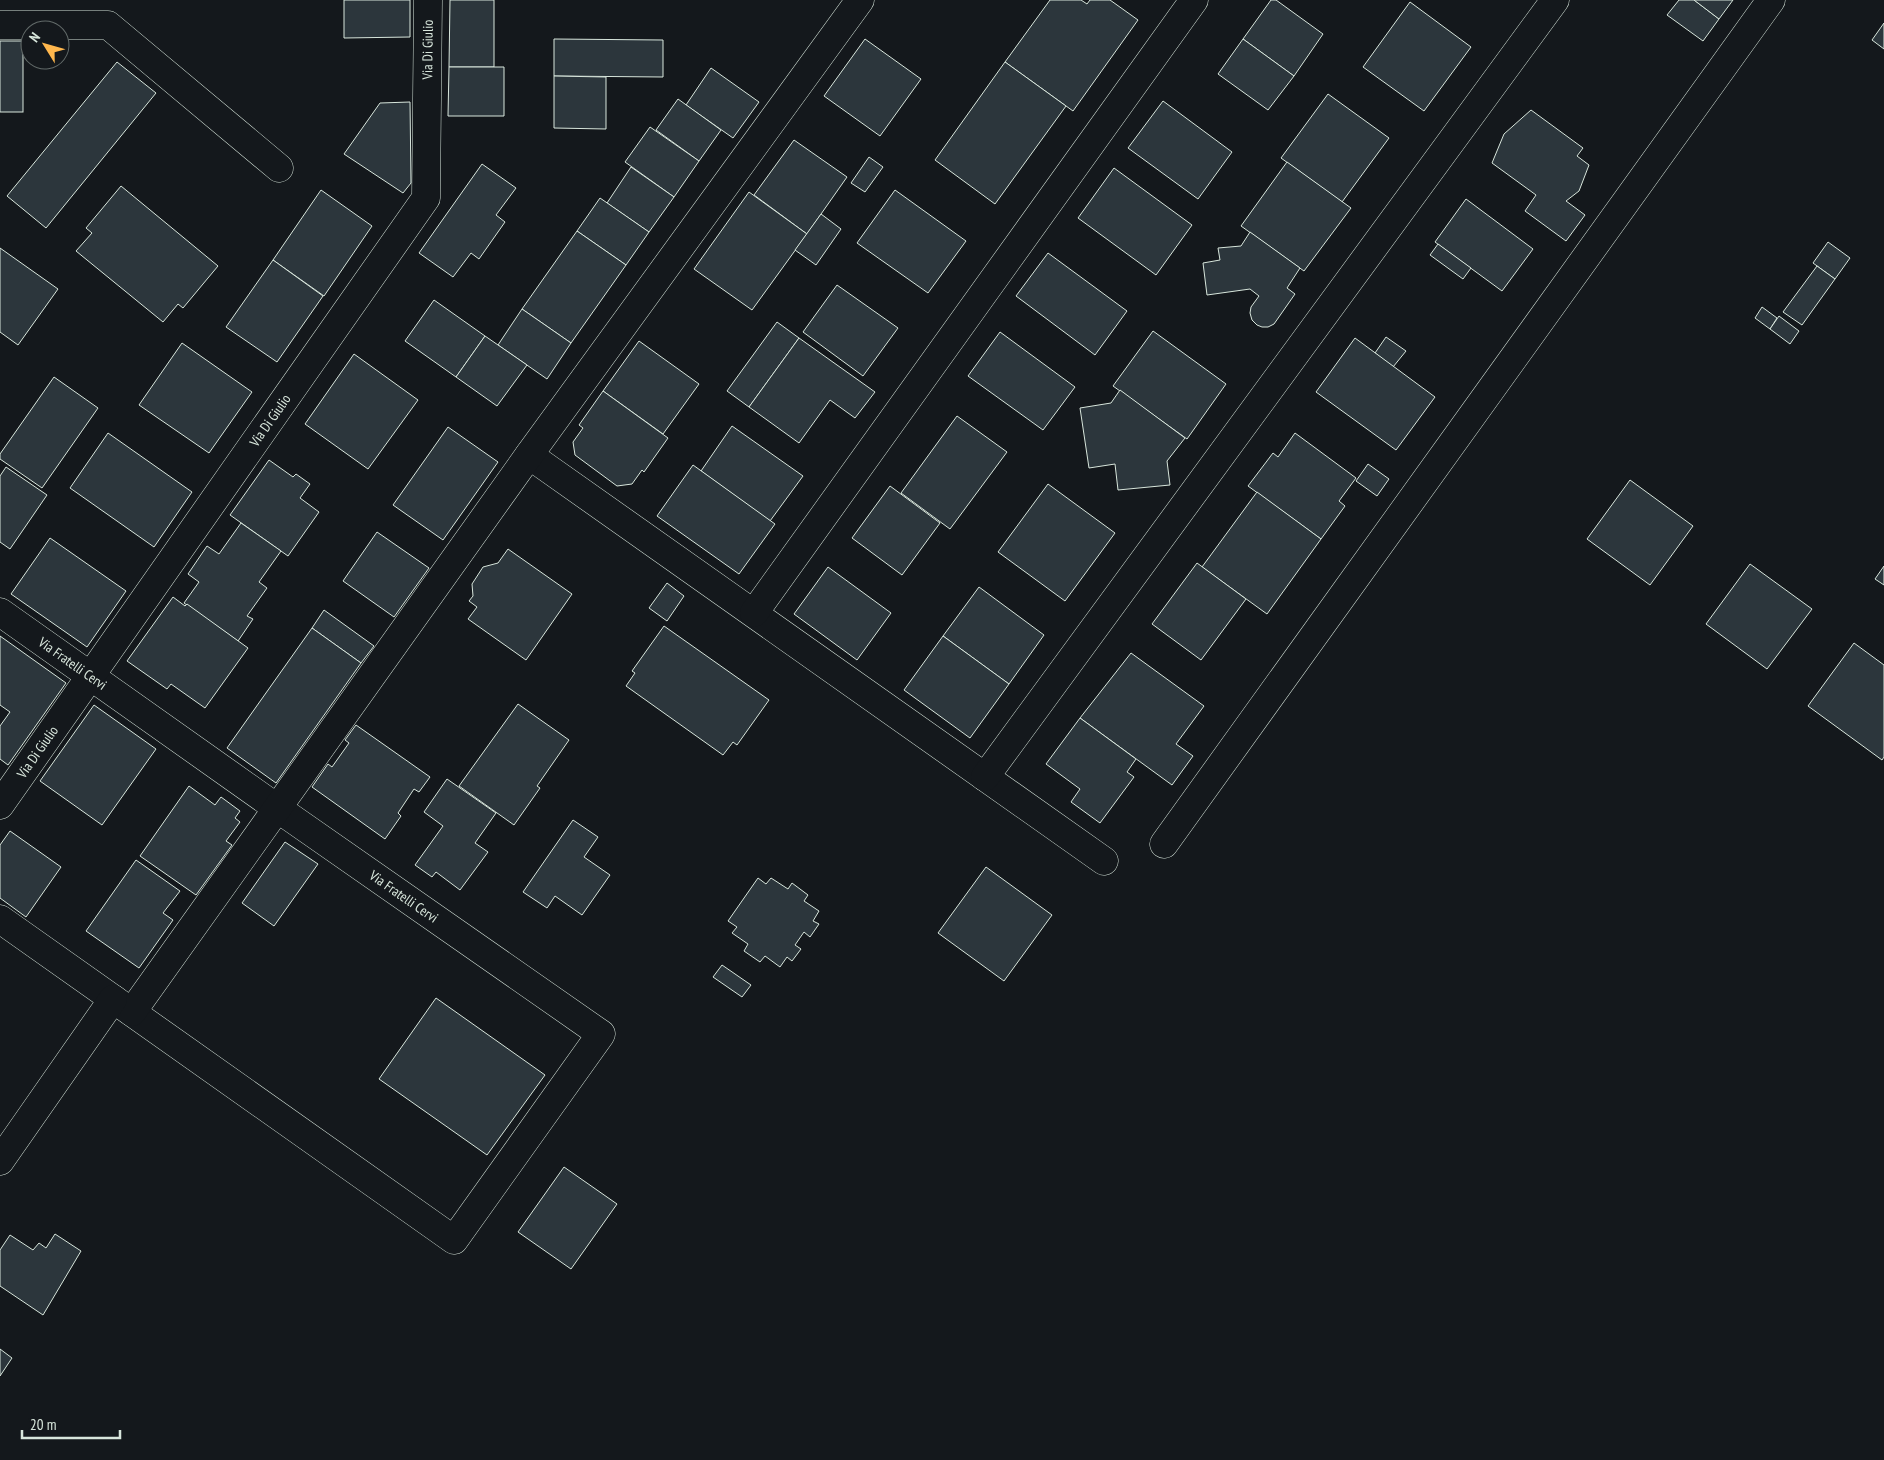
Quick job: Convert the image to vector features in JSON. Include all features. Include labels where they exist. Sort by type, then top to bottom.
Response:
[{"type":"street","name":"Via Di Giulio","points":[[0,805],[426,198],[428,0]]},
{"type":"street","points":[[0,1161],[277,808],[529,456],[860,0]]},
{"type":"street","points":[[754,613],[1194,0]]},
{"type":"street","points":[[985,777],[1555,0]]},
{"type":"street","points":[[1164,844],[1771,0]]},
{"type":"street","points":[[0,25],[108,25],[279,168]]},
{"type":"street","points":[[529,456],[1104,861]]},
{"type":"street","name":"Via Fratelli Cervi","points":[[0,612],[602,1034],[454,1240],[122,1005]]},
{"type":"street","points":[[0,919],[122,1005]]},
{"type":"building","points":[[344,0],[410,0],[410,37],[344,38]]},
{"type":"building","points":[[450,0],[494,0],[494,67],[449,67]]},
{"type":"building","points":[[1050,0],[1081,0],[1087,4],[1090,0],[1110,0],[1138,20],[1073,111],[1005,62]]},
{"type":"building","points":[[1271,0],[1276,0],[1323,34],[1294,76],[1243,39]]},
{"type":"building","points":[[1679,0],[1694,0],[1719,19],[1703,41],[1667,15]]},
{"type":"building","points":[[1694,0],[1733,0],[1719,19]]},
{"type":"building","points":[[1410,2],[1471,47],[1424,111],[1363,67]]},
{"type":"building","points":[[1884,23],[1884,49],[1872,40]]},
{"type":"building","points":[[554,39],[663,40],[663,77],[554,76]]},
{"type":"building","points":[[865,39],[921,79],[880,136],[824,96]]},
{"type":"building","points":[[1243,39],[1294,76],[1268,110],[1218,74]]},
{"type":"building","points":[[0,41],[20,41],[20,70],[23,70],[23,112],[0,112]]},
{"type":"building","points":[[117,62],[156,93],[46,228],[7,196]]},
{"type":"building","points":[[1005,62],[1066,106],[995,204],[935,160]]},
{"type":"building","points":[[449,67],[504,67],[504,116],[448,116]]},
{"type":"building","points":[[711,68],[759,102],[733,138],[686,105]]},
{"type":"building","points":[[554,76],[606,77],[606,129],[554,128]]},
{"type":"building","points":[[1328,94],[1389,138],[1342,202],[1281,158]]},
{"type":"building","points":[[678,99],[721,130],[699,161],[656,130]]},
{"type":"building","points":[[1163,101],[1232,152],[1198,199],[1128,148]]},
{"type":"building","points":[[410,102],[411,183],[403,193],[344,154],[380,103]]},
{"type":"building","points":[[1531,110],[1583,148],[1577,156],[1589,165],[1579,191],[1566,201],[1585,215],[1566,241],[1525,211],[1536,195],[1492,163],[1504,134]]},
{"type":"building","points":[[650,127],[699,161],[674,197],[625,162]]},
{"type":"building","points":[[794,140],[847,177],[807,234],[754,195]]},
{"type":"building","points":[[869,157],[883,167],[865,192],[851,183]]},
{"type":"building","points":[[1287,162],[1351,208],[1304,271],[1241,226]]},
{"type":"building","points":[[482,164],[516,188],[496,215],[505,222],[479,259],[471,253],[453,277],[419,253]]},
{"type":"building","points":[[631,167],[674,197],[649,232],[607,203]]},
{"type":"building","points":[[1114,168],[1192,225],[1156,275],[1078,218]]},
{"type":"building","points":[[121,186],[218,266],[183,308],[178,304],[163,322],[76,251],[92,233],[86,228]]},
{"type":"building","points":[[321,190],[372,226],[324,296],[273,260]]},
{"type":"building","points":[[895,190],[966,241],[928,293],[857,243]]},
{"type":"building","points":[[749,192],[807,234],[752,310],[694,269]]},
{"type":"building","points":[[600,198],[649,232],[626,265],[577,231]]},
{"type":"building","points":[[1466,199],[1533,249],[1502,291],[1435,242]]},
{"type":"building","points":[[821,214],[841,229],[816,265],[795,250]]},
{"type":"building","points":[[577,231],[626,265],[571,343],[522,309]]},
{"type":"building","points":[[1250,232],[1300,268],[1287,288],[1295,294],[1274,324],[1268,327],[1257,325],[1252,320],[1251,307],[1259,296],[1250,289],[1207,295],[1203,263],[1220,260],[1218,248],[1241,246]]},
{"type":"building","points":[[1828,242],[1850,258],[1835,279],[1813,263]]},
{"type":"building","points":[[1438,244],[1471,268],[1463,279],[1430,255]]},
{"type":"building","points":[[0,248],[58,289],[18,345],[0,332]]},
{"type":"building","points":[[1048,253],[1127,311],[1095,355],[1016,296]]},
{"type":"building","points":[[273,260],[323,296],[277,362],[226,327]]},
{"type":"building","points":[[1817,266],[1835,279],[1802,325],[1783,312]]},
{"type":"building","points":[[837,285],[898,328],[863,376],[803,332]]},
{"type":"building","points":[[434,300],[485,336],[456,377],[405,341]]},
{"type":"building","points":[[1762,307],[1777,318],[1770,329],[1755,318]]},
{"type":"building","points":[[522,309],[571,343],[547,379],[498,345]]},
{"type":"building","points":[[1779,316],[1799,331],[1790,344],[1770,329]]},
{"type":"building","points":[[777,322],[799,338],[749,407],[727,391]]},
{"type":"building","points":[[1153,331],[1226,384],[1187,439],[1113,386]]},
{"type":"building","points":[[1000,332],[1075,387],[1043,430],[968,376]]},
{"type":"building","points":[[485,336],[527,365],[497,406],[456,377]]},
{"type":"building","points":[[1386,337],[1406,351],[1393,367],[1375,353]]},
{"type":"building","points":[[799,338],[875,392],[855,418],[830,400],[799,443],[749,407]]},
{"type":"building","points":[[1355,338],[1435,397],[1396,450],[1316,392]]},
{"type":"building","points":[[639,341],[699,384],[663,434],[603,391]]},
{"type":"building","points":[[182,343],[252,392],[209,453],[139,405]]},
{"type":"building","points":[[354,354],[418,400],[368,469],[305,424]]},
{"type":"building","points":[[54,377],[98,408],[42,488],[0,459],[0,454]]},
{"type":"building","points":[[1120,390],[1185,438],[1167,461],[1170,485],[1118,490],[1115,464],[1089,468],[1080,408],[1111,403]]},
{"type":"building","points":[[603,391],[668,438],[644,472],[642,470],[632,484],[617,486],[575,455],[573,442],[583,428],[579,425]]},
{"type":"building","points":[[957,416],[1007,452],[950,529],[901,493]]},
{"type":"building","points":[[732,426],[803,476],[770,521],[701,471]]},
{"type":"building","points":[[448,427],[498,462],[443,540],[393,505]]},
{"type":"building","points":[[108,433],[192,492],[154,547],[70,488]]},
{"type":"building","points":[[1295,433],[1356,478],[1339,501],[1345,506],[1321,539],[1248,486],[1273,453],[1278,457]]},
{"type":"building","points":[[269,460],[293,477],[296,474],[310,484],[300,498],[319,512],[288,556],[230,515]]},
{"type":"building","points":[[1368,464],[1389,479],[1377,496],[1356,481]]},
{"type":"building","points":[[693,465],[775,524],[739,574],[657,516]]},
{"type":"building","points":[[6,467],[47,495],[10,549],[0,542],[0,476]]},
{"type":"building","points":[[1630,480],[1693,526],[1650,585],[1587,539]]},
{"type":"building","points":[[1048,484],[1115,533],[1065,601],[998,552]]},
{"type":"building","points":[[890,486],[940,523],[902,575],[852,538]]},
{"type":"building","points":[[1257,492],[1321,539],[1267,614],[1202,567]]},
{"type":"building","points":[[241,523],[281,551],[259,582],[267,588],[247,616],[253,619],[238,641],[184,603],[199,582],[188,574],[207,546],[219,554]]},
{"type":"building","points":[[377,532],[429,568],[394,617],[343,581]]},
{"type":"building","points":[[50,538],[126,591],[87,647],[11,594]]},
{"type":"building","points":[[508,549],[572,594],[526,660],[468,619],[477,607],[469,601],[473,596],[472,584],[483,567],[498,563]]},
{"type":"building","points":[[1197,563],[1246,599],[1201,660],[1152,624]]},
{"type":"building","points":[[1750,564],[1812,609],[1767,669],[1706,624]]},
{"type":"building","points":[[1884,566],[1884,585],[1875,579]]},
{"type":"building","points":[[828,567],[891,613],[857,660],[794,614]]},
{"type":"building","points":[[667,583],[684,596],[667,621],[649,608]]},
{"type":"building","points":[[979,587],[1044,635],[1009,684],[943,636]]},
{"type":"building","points":[[173,597],[185,606],[187,604],[248,648],[205,708],[171,684],[167,689],[127,661]]},
{"type":"building","points":[[324,610],[374,646],[361,663],[312,628]]},
{"type":"building","points":[[664,626],[769,700],[737,745],[733,742],[723,755],[626,686],[635,673],[632,671]]},
{"type":"building","points":[[312,628],[361,663],[276,783],[227,748]]},
{"type":"building","points":[[0,636],[66,683],[8,765],[0,759],[0,726],[10,712],[0,705]]},
{"type":"building","points":[[943,636],[1009,684],[970,738],[904,690]]},
{"type":"building","points":[[1854,643],[1884,665],[1884,757],[1882,760],[1808,706]]},
{"type":"building","points":[[1131,653],[1204,706],[1176,744],[1193,756],[1172,785],[1080,718]]},
{"type":"building","points":[[518,704],[569,740],[537,786],[540,788],[514,825],[459,786]]},
{"type":"building","points":[[94,705],[156,749],[102,825],[40,781]]},
{"type":"building","points":[[1080,718],[1136,759],[1127,772],[1134,777],[1100,823],[1071,802],[1080,789],[1046,764]]},
{"type":"building","points":[[356,725],[430,777],[419,792],[414,789],[398,813],[401,816],[385,839],[312,787],[328,764],[332,767],[349,743],[345,740]]},
{"type":"building","points":[[447,779],[496,813],[475,843],[488,852],[460,890],[436,872],[432,877],[415,865],[443,826],[424,812]]},
{"type":"building","points":[[189,786],[215,805],[221,797],[240,811],[235,818],[240,822],[226,841],[232,845],[196,895],[140,856]]},
{"type":"building","points":[[573,820],[598,837],[584,857],[610,875],[582,915],[555,896],[547,908],[523,892]]},
{"type":"building","points":[[10,831],[61,867],[26,917],[0,898],[0,845]]},
{"type":"building","points":[[285,842],[318,864],[274,926],[242,903]]},
{"type":"building","points":[[136,860],[180,891],[163,913],[173,920],[139,968],[86,931]]},
{"type":"building","points":[[986,867],[1052,915],[1004,981],[938,933]]},
{"type":"building","points":[[758,878],[766,884],[771,878],[788,889],[792,883],[808,895],[804,901],[819,911],[813,921],[819,924],[810,937],[804,932],[795,945],[801,949],[792,961],[787,957],[780,967],[765,956],[760,962],[744,951],[748,944],[732,933],[737,927],[728,921]]},
{"type":"building","points":[[722,965],[751,985],[742,997],[713,977]]},
{"type":"building","points":[[436,998],[545,1075],[487,1155],[379,1079]]},
{"type":"building","points":[[564,1167],[617,1204],[571,1269],[518,1232]]},
{"type":"building","points":[[55,1234],[81,1251],[43,1315],[0,1286],[0,1250],[10,1235],[33,1250],[39,1243],[46,1248]]},
{"type":"building","points":[[0,1349],[12,1358],[0,1376]]}]
